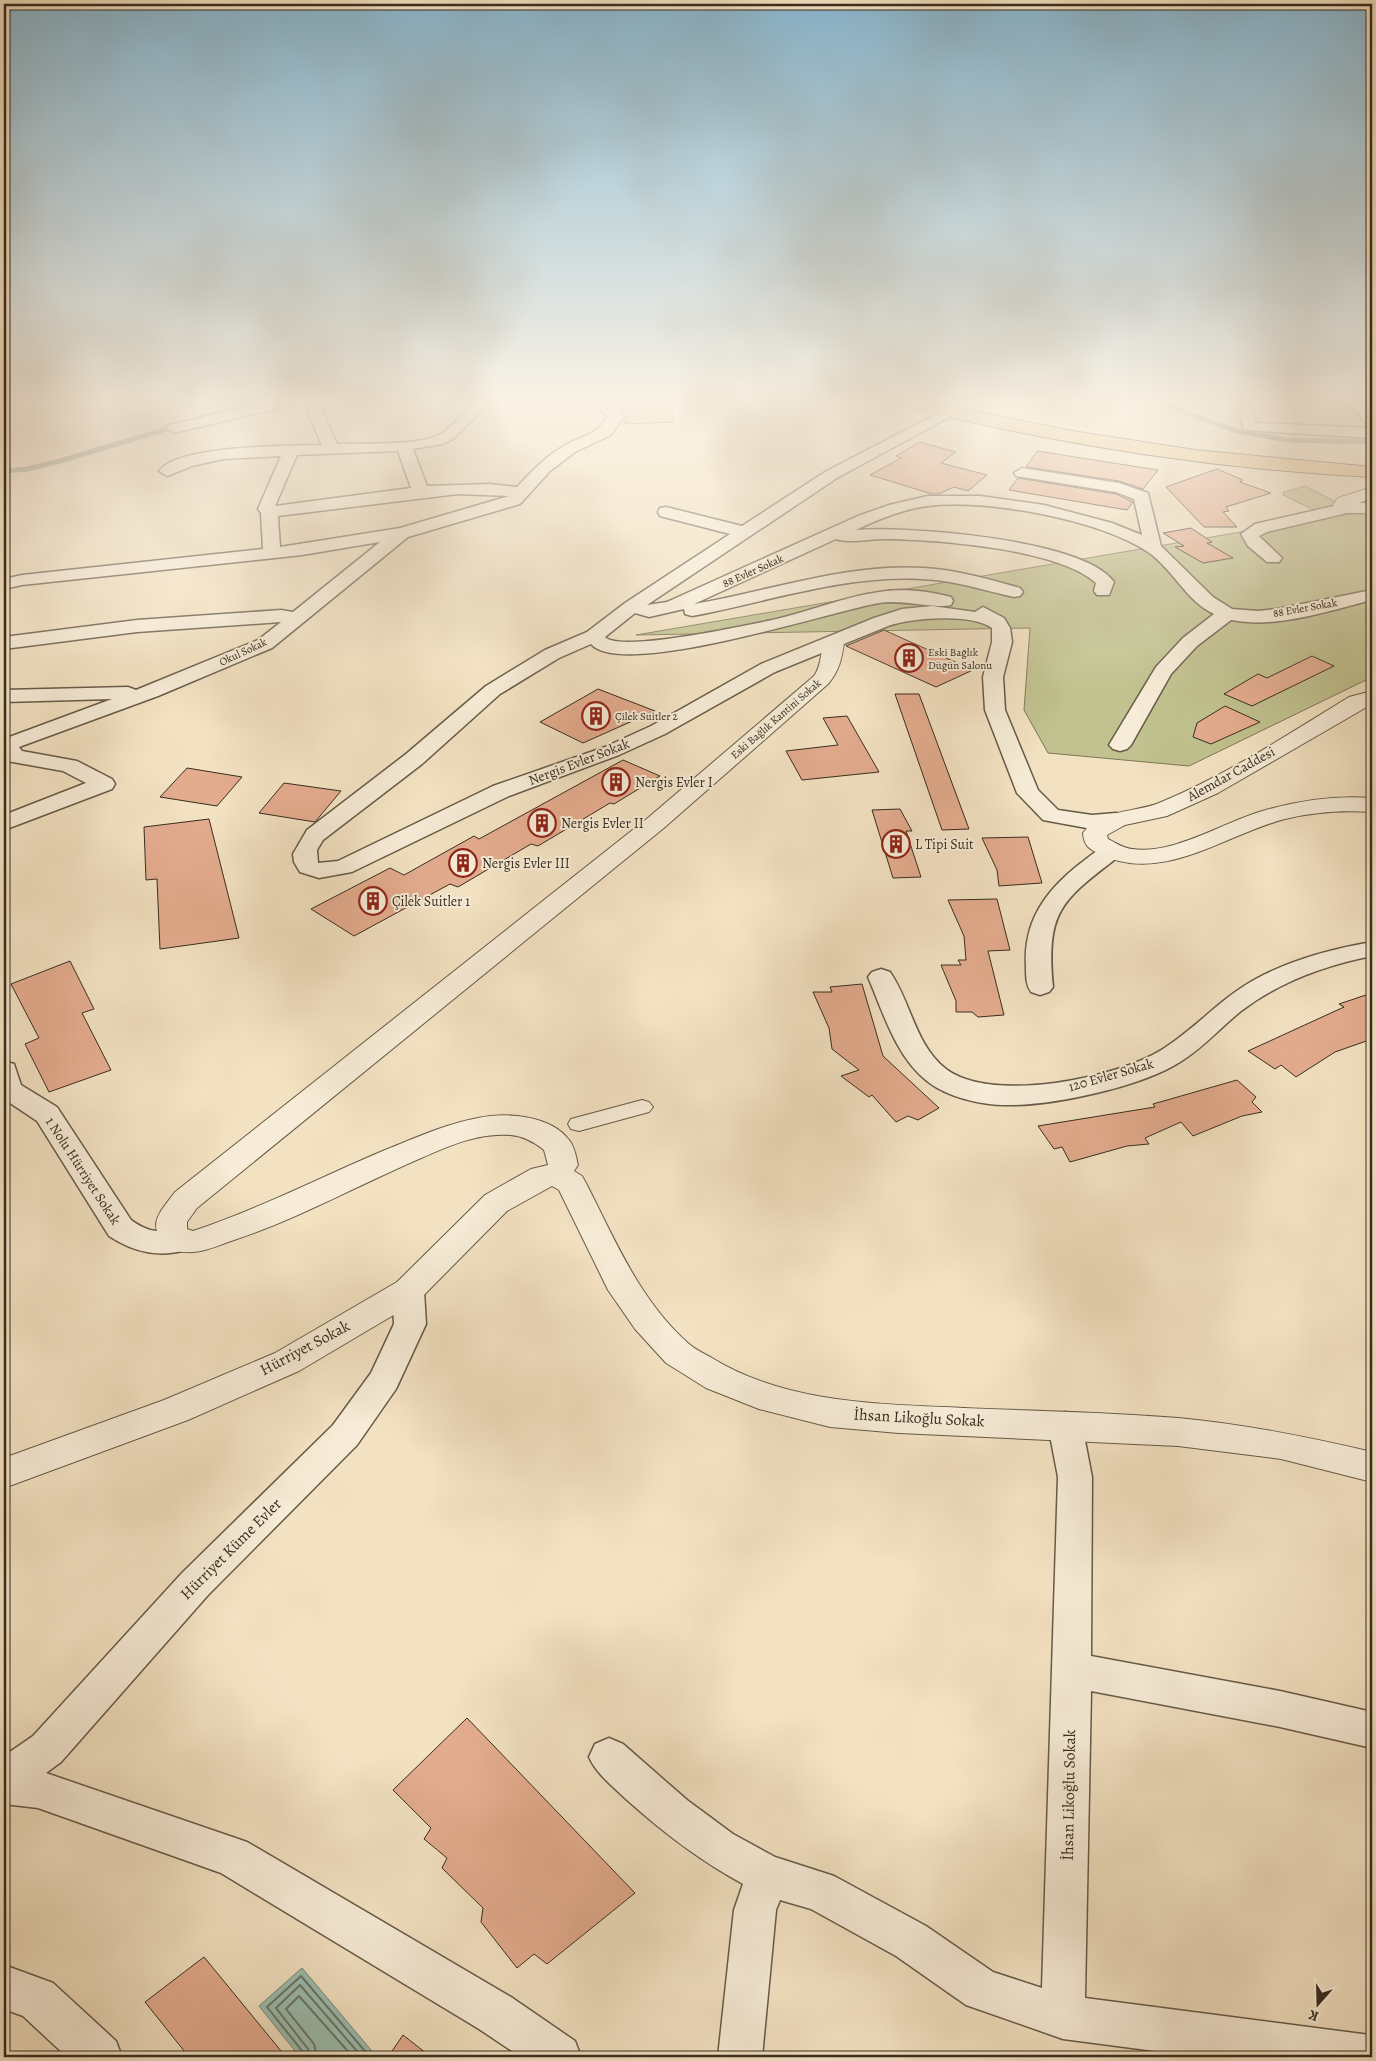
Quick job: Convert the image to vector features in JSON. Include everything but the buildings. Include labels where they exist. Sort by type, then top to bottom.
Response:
[{"type":"street","points":[[271,498],[266,509],[269,512],[272,552]]},
{"type":"street","points":[[269,512],[299,510],[379,498]]},
{"type":"street","name":"Okul Sokak","points":[[7,751],[265,644],[402,533],[516,498]]},
{"type":"street","points":[[795,498],[743,532],[640,609],[594,636],[601,644],[614,648],[630,649],[774,625],[887,597],[935,599],[986,614],[997,622],[1001,628],[1002,642],[993,677],[995,710],[1028,793],[1052,815],[1103,848],[1125,856],[1145,858],[1174,854],[1224,832],[1274,815],[1318,806],[1372,805]]},
{"type":"street","points":[[1142,498],[1153,548]]},
{"type":"street","points":[[1355,498],[1344,502],[1342,506],[1360,510],[1372,508]]},
{"type":"street","name":"88 Evler Sokak","points":[[640,609],[672,607],[881,512],[930,501],[966,500],[1064,515],[1130,535],[1153,548],[1213,605],[1226,614],[1276,615],[1372,595]]},
{"type":"street","points":[[1274,558],[1254,542],[1250,534],[1261,528],[1347,508]]},
{"type":"street","points":[[666,512],[743,532]]},
{"type":"street","points":[[4,584],[22,580],[272,552],[402,533]]},
{"type":"street","points":[[828,537],[895,534],[982,542],[1071,562],[1091,569],[1103,577],[1105,582],[1103,591]]},
{"type":"street","points":[[640,609],[674,613],[835,581],[910,573],[973,581],[1014,592]]},
{"type":"street","points":[[834,642],[902,615],[932,612],[964,615],[997,622]]},
{"type":"street","points":[[1120,745],[1163,671],[1190,642],[1226,614]]},
{"type":"street","points":[[4,643],[137,626],[281,616],[298,618]]},
{"type":"street","name":"Nergis Evler Sokak","points":[[594,636],[552,654],[493,690],[414,759],[315,835],[306,846],[304,858],[308,867],[319,871],[344,867],[501,791],[612,751],[658,730],[768,668],[810,649],[834,642]]},
{"type":"street","name":"Eski Bağlık Kantini Sokak","points":[[179,1241],[171,1232],[171,1220],[186,1200],[637,838],[824,676],[832,663],[834,642]]},
{"type":"street","points":[[4,696],[151,692]]},
{"type":"street","name":"Alemdar Caddesi","points":[[1103,848],[1095,833],[1102,826],[1116,820],[1149,814],[1203,792],[1357,702],[1372,697]]},
{"type":"street","name":"Okul Sokak","points":[[4,823],[104,784],[69,766],[7,751]]},
{"type":"street","points":[[1052,815],[1092,822],[1116,820]]},
{"type":"street","points":[[1040,986],[1038,944],[1044,915],[1064,889],[1103,848]]},
{"type":"street","name":"120 Evler Sokak","points":[[881,977],[916,1052],[936,1076],[965,1089],[1004,1096],[1065,1088],[1112,1077],[1162,1061],[1198,1036],[1234,1004],[1293,970],[1347,952],[1372,949]]},
{"type":"street","name":"1 Nolu Hürriyet Sokak","points":[[4,1070],[9,1090],[47,1114],[120,1228],[137,1240],[159,1244],[179,1241]]},
{"type":"street","points":[[579,1124],[642,1107]]},
{"type":"street","points":[[179,1241],[194,1242],[249,1224],[358,1173],[432,1142],[479,1127],[510,1125],[531,1129],[546,1136],[558,1146],[563,1165],[564,1179]]},
{"type":"street","name":"Hürriyet Sokak","points":[[4,1473],[176,1410],[287,1362],[408,1291],[496,1203],[542,1176],[564,1179]]},
{"type":"street","name":"İhsan Likoğlu Sokak","points":[[564,1179],[619,1282],[647,1320],[678,1354],[718,1379],[771,1399],[830,1413],[899,1419],[1064,1425],[1178,1432],[1282,1445],[1372,1466]]},
{"type":"street","name":"Hürriyet Küme Evler","points":[[4,1778],[47,1749],[195,1584],[345,1435],[384,1380],[410,1324],[408,1291]]},
{"type":"street","name":"İhsan Likoğlu Sokak","points":[[1063,2017],[1076,1477],[1064,1425]]},
{"type":"street","points":[[1072,1670],[1280,1709],[1372,1730]]},
{"type":"street","points":[[609,1757],[672,1814],[718,1848],[767,1875],[819,1891],[911,1941],[982,1990],[1063,2017],[1370,2057]]},
{"type":"street","points":[[4,1785],[38,1789],[232,1856],[495,2013],[559,2057]]},
{"type":"street","points":[[740,2057],[755,1910],[767,1875]]},
{"type":"street","points":[[4,1987],[37,1999],[100,2057]]},
{"type":"green space","points":[[1290,498],[1329,498],[1340,504],[1314,510]]},
{"type":"green space","points":[[1372,502],[1372,681],[1366,680],[1189,766],[1048,753],[1024,710],[1030,628],[636,635],[1335,516]]},
{"type":"water","points":[[302,1968],[376,2056],[300,2057],[259,2006]]},
{"type":"place","name":"Eski Bağlık Düğün Salonu","points":[[909,658]]},
{"type":"place","name":"Çilek Suitler 2","points":[[596,716]]},
{"type":"place","name":"Nergis Evler I","points":[[616,782]]},
{"type":"place","name":"Nergis Evler II","points":[[542,823]]},
{"type":"place","name":"L Tipi Suit","points":[[896,844]]},
{"type":"place","name":"Nergis Evler III","points":[[463,863]]},
{"type":"place","name":"Çilek Suitler 1","points":[[373,901]]}]
